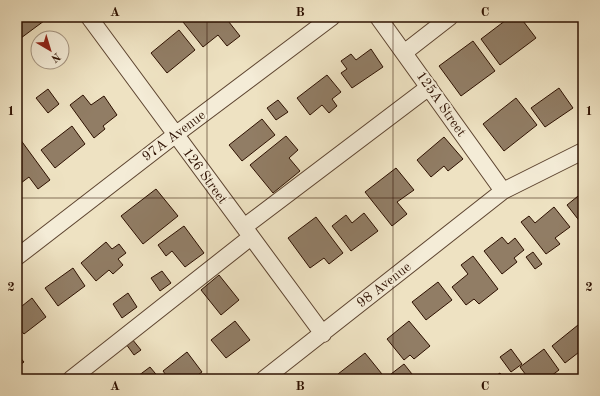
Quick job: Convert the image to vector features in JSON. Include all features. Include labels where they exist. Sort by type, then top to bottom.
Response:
[{"type":"street","name":"126 Street","points":[[89,17],[322,334]]},
{"type":"street","name":"97A Avenue","points":[[17,257],[175,135],[332,17]]},
{"type":"street","name":"125A Street","points":[[378,17],[503,191]]},
{"type":"street","points":[[404,52],[450,17]]},
{"type":"street","points":[[71,379],[247,232],[429,87]]},
{"type":"street","name":"98 Avenue","points":[[264,379],[503,191],[583,151]]},
{"type":"building","points":[[17,17],[48,18],[21,38],[17,33]]},
{"type":"building","points":[[179,17],[225,17],[240,36],[227,46],[218,35],[203,47]]},
{"type":"building","points":[[510,17],[520,17],[536,38],[500,65],[481,39]]},
{"type":"building","points":[[179,30],[195,50],[167,73],[151,53]]},
{"type":"building","points":[[473,41],[495,71],[461,96],[439,66]]},
{"type":"building","points":[[371,49],[383,67],[352,88],[341,73],[347,69],[341,61],[351,54],[356,60]]},
{"type":"building","points":[[327,75],[341,92],[332,99],[337,106],[329,113],[322,105],[310,115],[297,98]]},
{"type":"building","points":[[559,88],[573,108],[545,127],[531,108]]},
{"type":"building","points":[[48,89],[59,104],[48,113],[36,98]]},
{"type":"building","points":[[83,95],[91,105],[104,96],[117,115],[103,126],[105,129],[94,138],[70,105]]},
{"type":"building","points":[[516,98],[537,125],[504,151],[483,124]]},
{"type":"building","points":[[278,100],[288,112],[276,120],[267,108]]},
{"type":"building","points":[[262,119],[275,135],[242,161],[229,145]]},
{"type":"building","points":[[72,126],[85,144],[55,168],[41,150]]},
{"type":"building","points":[[286,136],[298,150],[289,158],[300,171],[273,193],[250,165]]},
{"type":"building","points":[[444,137],[463,159],[448,171],[444,166],[431,177],[417,160]]},
{"type":"building","points":[[20,139],[50,180],[38,189],[29,177],[17,186],[17,141]]},
{"type":"building","points":[[396,168],[414,190],[397,202],[407,214],[392,226],[365,192]]},
{"type":"building","points":[[156,189],[178,216],[143,244],[121,216]]},
{"type":"building","points":[[583,192],[583,222],[581,223],[567,205]]},
{"type":"building","points":[[554,207],[570,227],[555,238],[560,244],[546,254],[521,222],[529,216],[535,223]]},
{"type":"building","points":[[364,213],[378,231],[351,251],[332,226],[346,215],[352,223]]},
{"type":"building","points":[[316,217],[343,253],[329,264],[324,258],[310,268],[288,238]]},
{"type":"building","points":[[184,226],[204,253],[185,267],[172,251],[166,256],[158,245]]},
{"type":"building","points":[[502,237],[508,244],[515,238],[524,250],[514,258],[517,262],[502,274],[484,251]]},
{"type":"building","points":[[106,242],[112,249],[119,244],[126,253],[118,259],[123,265],[113,274],[109,270],[96,281],[81,263]]},
{"type":"building","points":[[533,252],[542,264],[535,269],[526,257]]},
{"type":"building","points":[[473,256],[498,289],[479,304],[474,299],[466,305],[452,287],[468,274],[461,265]]},
{"type":"building","points":[[73,268],[85,286],[58,306],[45,288]]},
{"type":"building","points":[[162,271],[171,283],[160,291],[151,278]]},
{"type":"building","points":[[219,275],[239,300],[221,315],[201,290]]},
{"type":"building","points":[[438,282],[452,300],[426,320],[412,302]]},
{"type":"building","points":[[128,293],[137,307],[122,318],[113,304]]},
{"type":"building","points":[[32,298],[46,317],[24,334],[17,326],[17,310]]},
{"type":"building","points":[[235,321],[250,340],[226,358],[211,340]]},
{"type":"building","points":[[409,321],[430,346],[414,359],[410,355],[404,360],[387,339]]},
{"type":"building","points":[[578,325],[583,331],[583,349],[565,363],[552,346]]},
{"type":"building","points":[[132,339],[141,350],[134,355],[126,344]]},
{"type":"building","points":[[511,349],[522,364],[511,372],[500,357]]},
{"type":"building","points":[[544,349],[559,370],[547,379],[529,379],[520,367]]},
{"type":"building","points":[[187,352],[202,372],[192,379],[169,379],[163,371]]},
{"type":"building","points":[[365,353],[386,379],[342,379],[338,374]]},
{"type":"building","points":[[17,354],[24,362],[17,367]]},
{"type":"building","points":[[404,364],[416,379],[395,379],[391,374]]},
{"type":"building","points":[[150,367],[160,379],[134,379]]},
{"type":"building","points":[[500,373],[504,379],[491,379]]}]
